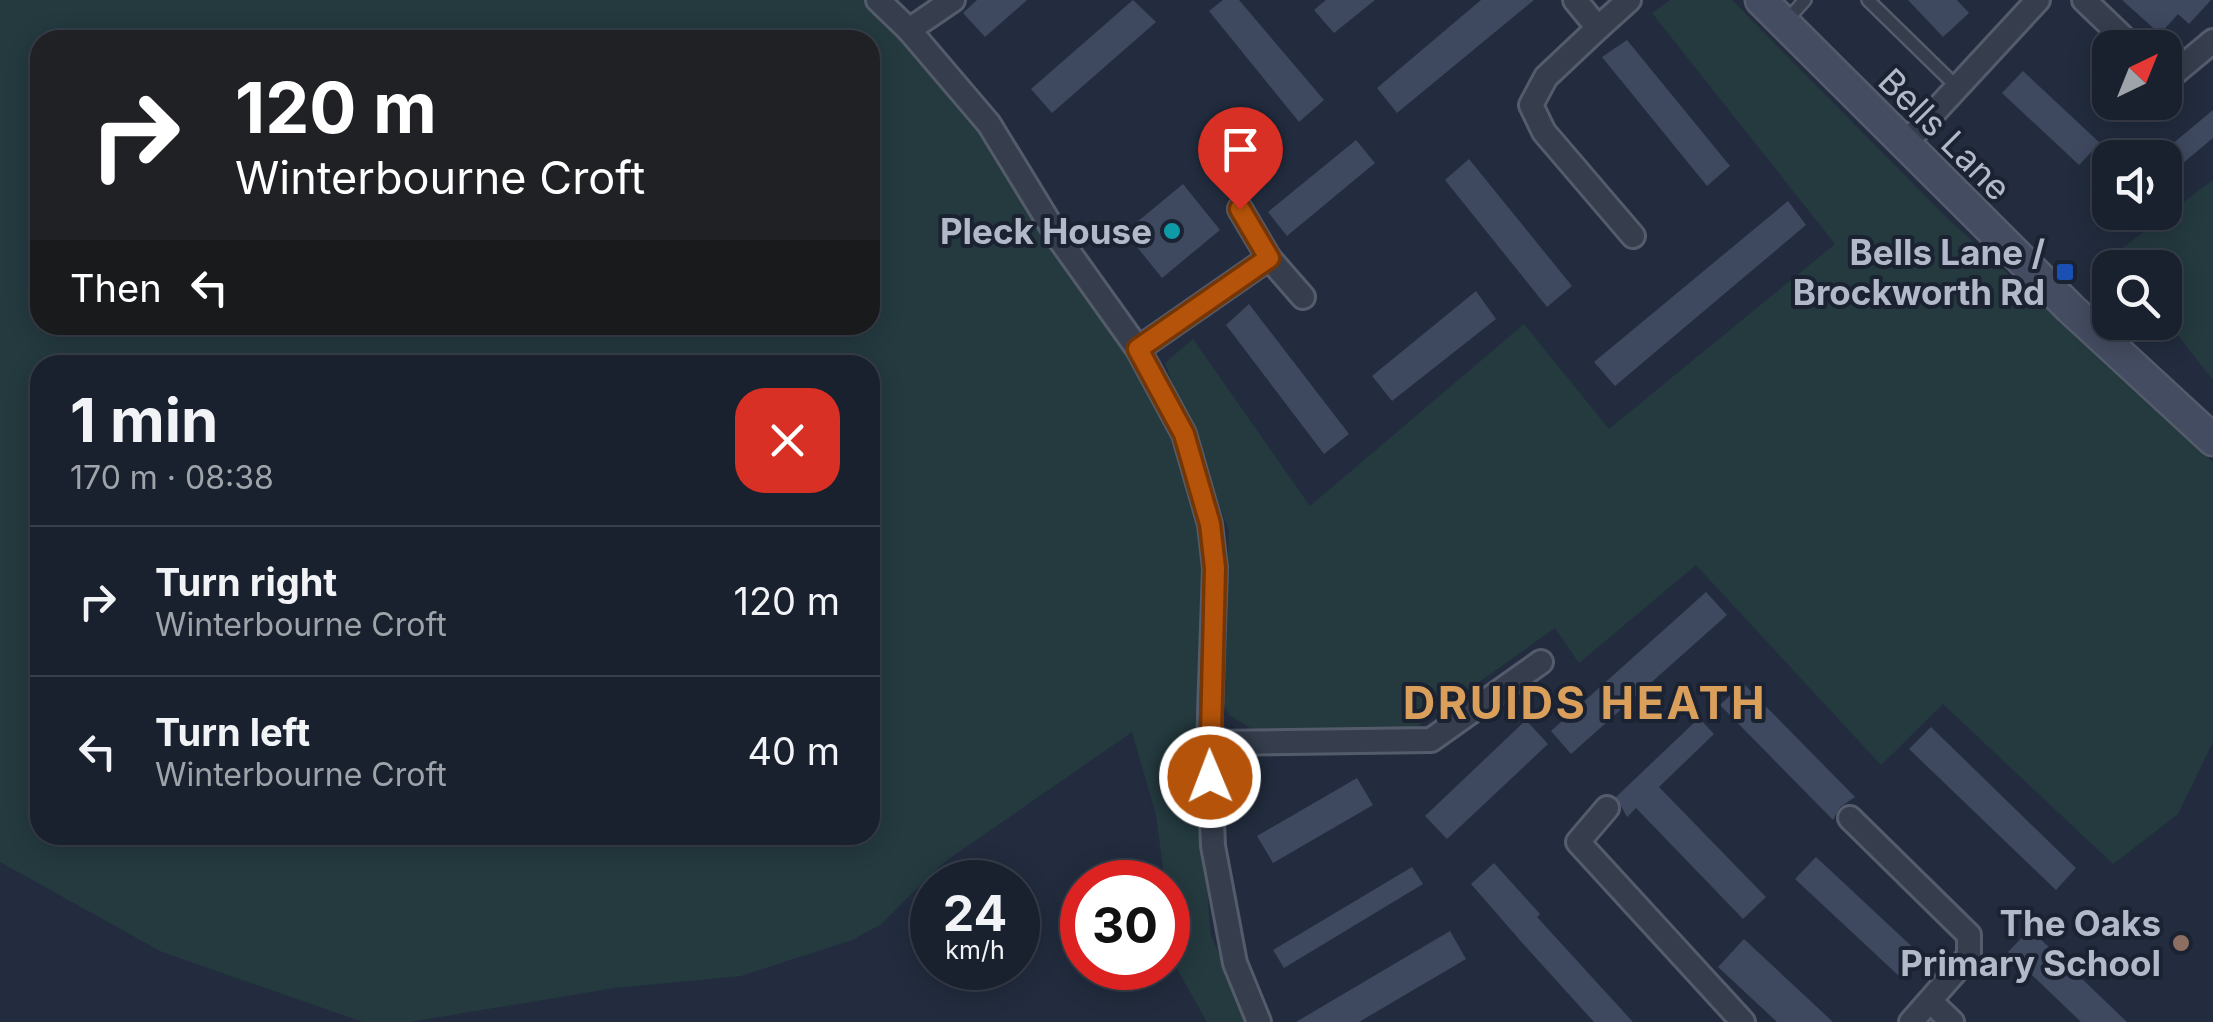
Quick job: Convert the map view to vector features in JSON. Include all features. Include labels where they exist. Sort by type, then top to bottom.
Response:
[{"type":"street","points":[[878,0],[909,30],[989,124],[1058,237],[1138,349],[1184,434],[1210,524],[1215,568],[1208,742],[1217,865],[1235,963],[1259,1022]]},
{"type":"street","points":[[909,30],[953,0]]},
{"type":"street","points":[[1575,0],[1598,28]]},
{"type":"street","points":[[1630,0],[1546,77],[1532,105],[1544,132],[1633,236]]},
{"type":"street","name":"Bells Lane","points":[[1761,0],[1903,146],[2213,440]]},
{"type":"street","points":[[1903,146],[2038,0]]},
{"type":"street","points":[[2084,0],[2115,30]]},
{"type":"street","points":[[2182,67],[2213,41]]},
{"type":"street","points":[[1240,209],[1269,258],[1304,297]]},
{"type":"street","points":[[1138,349],[1269,258]]},
{"type":"street","points":[[1208,742],[1431,740],[1541,662]]},
{"type":"street","points":[[1607,808],[1578,842],[1742,1022]]},
{"type":"street","points":[[1850,818],[1969,935],[1969,956],[1911,1022]]},
{"type":"street","points":[[1931,1002],[1952,1022]]},
{"type":"lane","points":[[1784,23],[1805,0]]},
{"type":"lane","points":[[1868,0],[1956,86]]},
{"type":"green space","points":[[0,0],[864,0],[979,129],[1133,358],[1177,448],[1203,541],[1204,618],[1194,734],[1211,936],[1251,1022],[1207,1022],[1189,990],[1190,860],[1162,860],[1156,815],[1132,732],[947,860],[910,860],[910,895],[880,925],[852,940],[741,976],[614,988],[410,1022],[363,1022],[162,952],[0,862]]},
{"type":"green space","points":[[1670,0],[1732,0],[1946,217],[2213,462],[2213,742],[2178,814],[2113,864],[1943,704],[1881,765],[1696,565],[1579,663],[1555,628],[1416,727],[1255,731],[1229,715],[1221,697],[1229,531],[1165,363],[1193,339],[1310,506],[1524,324],[1609,429],[1835,244],[1652,13]]},
{"type":"green space","points":[[2213,180],[2213,380],[2182,340],[2182,250],[2120,250],[2146,230],[2182,230],[2182,203]]},
{"type":"building","points":[[977,0],[1027,0],[985,37],[963,13]]},
{"type":"building","points":[[1133,0],[1156,22],[1052,113],[1031,89]]},
{"type":"building","points":[[1223,0],[1239,0],[1324,100],[1299,122],[1209,11]]},
{"type":"building","points":[[1326,0],[1375,0],[1334,33],[1314,10]]},
{"type":"building","points":[[1481,0],[1534,0],[1397,113],[1377,88]]},
{"type":"building","points":[[1908,0],[1957,0],[1969,13],[1943,37]]},
{"type":"building","points":[[2122,0],[2211,0],[2189,24],[2178,14],[2164,30],[2156,30]]},
{"type":"building","points":[[1627,40],[1730,166],[1707,186],[1602,57]]},
{"type":"building","points":[[2023,71],[2097,140],[2092,140],[2092,151],[2079,165],[2002,93]]},
{"type":"building","points":[[2213,110],[2213,138],[2182,164],[2182,140],[2177,140]]},
{"type":"building","points":[[1356,140],[1375,163],[1287,236],[1268,212]]},
{"type":"building","points":[[1469,159],[1572,286],[1547,307],[1445,180]]},
{"type":"building","name":"Pleck House","points":[[1183,184],[1220,230],[1162,278],[1125,232]]},
{"type":"building","points":[[1788,201],[1806,225],[1615,386],[1594,362]]},
{"type":"building","points":[[1476,291],[1496,319],[1392,401],[1372,376]]},
{"type":"building","points":[[1249,304],[1349,434],[1324,454],[1226,325]]},
{"type":"building","points":[[1706,592],[1727,615],[1571,754],[1551,731]]},
{"type":"building","points":[[1743,683],[1855,797],[1840,807],[1833,820],[1720,705]]},
{"type":"building","points":[[1699,718],[1714,734],[1659,787],[1766,897],[1743,919],[1636,808],[1627,817],[1616,797]]},
{"type":"building","points":[[1526,720],[1548,744],[1447,839],[1425,816]]},
{"type":"building","points":[[1931,727],[2076,868],[2056,890],[1909,749]]},
{"type":"building","points":[[1357,778],[1373,805],[1273,863],[1257,836]]},
{"type":"building","points":[[1816,857],[1921,955],[1900,977],[1795,879]]},
{"type":"building","points":[[1494,863],[1540,914],[1537,917],[1633,1022],[1594,1022],[1525,946],[1471,884]]},
{"type":"building","points":[[1412,867],[1423,884],[1284,968],[1273,950]]},
{"type":"building","points":[[2030,929],[2127,1022],[2081,1022],[2008,952]]},
{"type":"building","points":[[1450,931],[1466,959],[1359,1022],[1296,1022]]},
{"type":"building","points":[[1744,939],[1833,1022],[1777,1022],[1718,967]]},
{"type":"place","name":"Pleck House","points":[[1172,231]]},
{"type":"place","name":"Bells Lane / Brockworth Rd","points":[[2065,272]]},
{"type":"place","name":"The Oaks Primary School","points":[[2181,943]]},
{"type":"district","name":"DRUIDS HEATH","points":[[1585,702]]},
{"type":"route","points":[[1210,777],[1215,568],[1210,524],[1184,434],[1138,349],[1269,258],[1240,209]]}]
